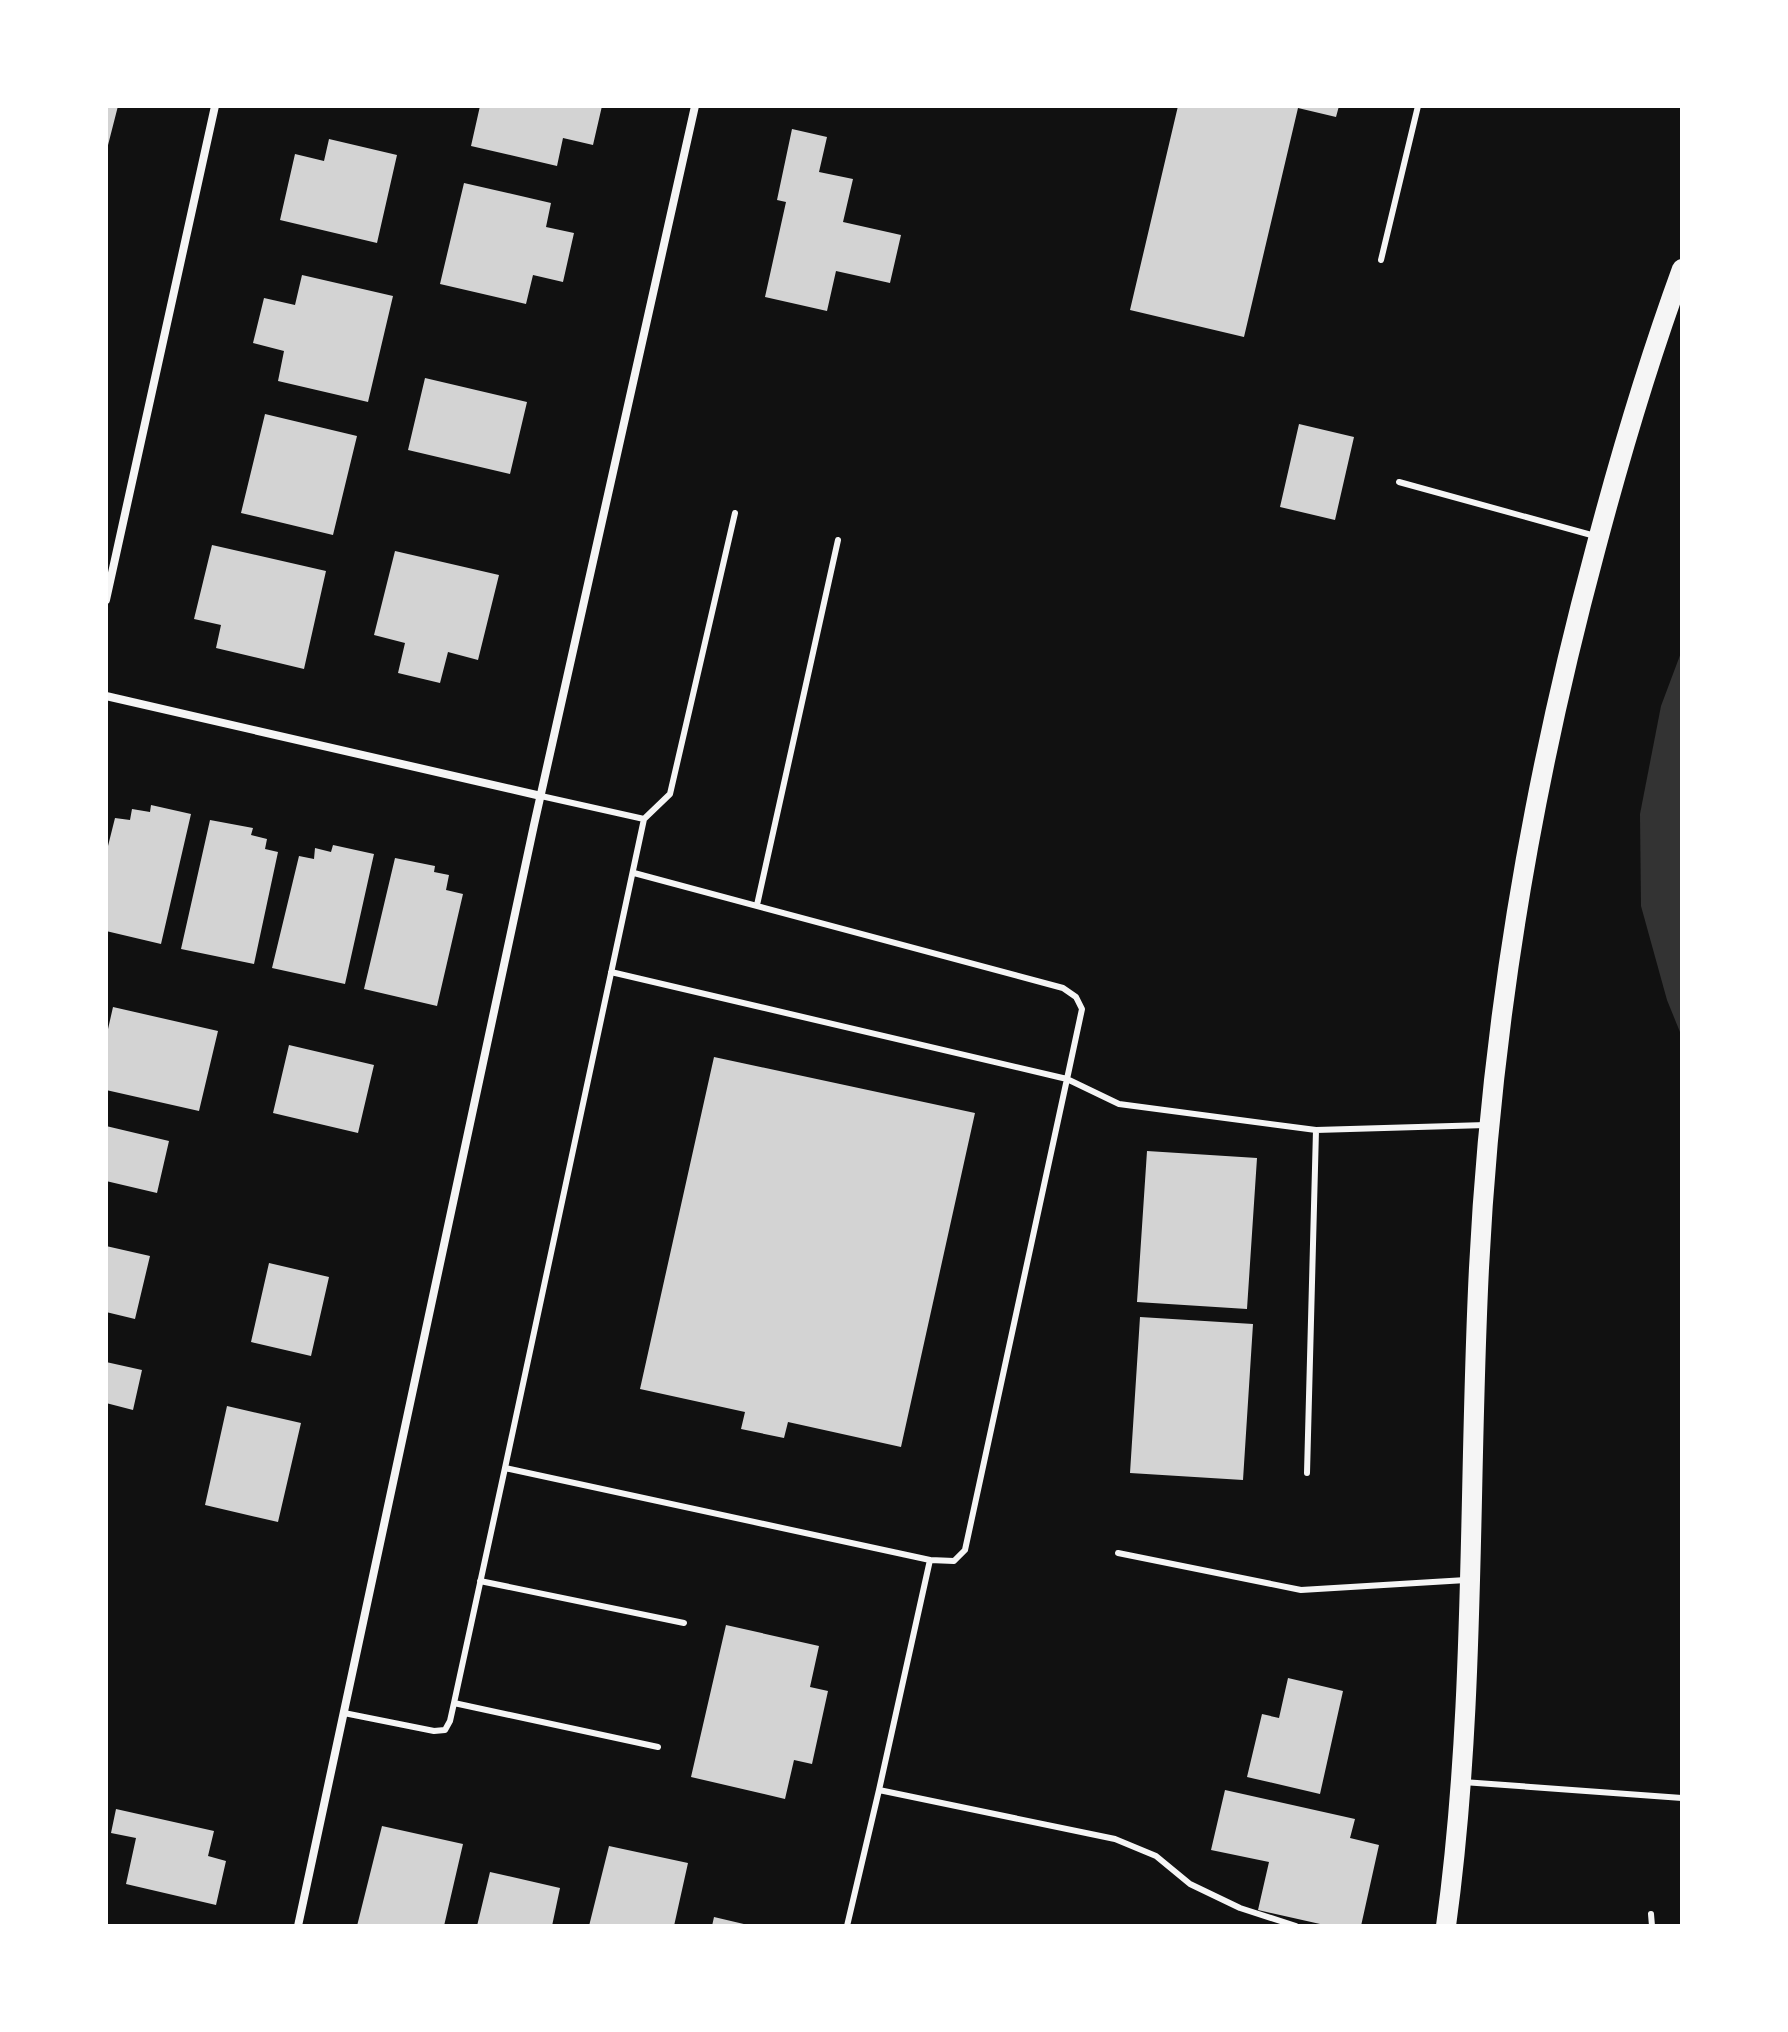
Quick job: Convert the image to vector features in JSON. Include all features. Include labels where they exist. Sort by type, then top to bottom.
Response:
[{"type":"main road","points":[[1446,1926],[1459,1781],[1479,1265],[1490,1124],[1512,943],[1536,800],[1569,648],[1651,353],[1682,269]]},
{"type":"street","points":[[106,600],[215,106]]},
{"type":"street","points":[[298,1926],[541,796],[695,106]]},
{"type":"street","points":[[106,696],[541,796]]},
{"type":"lane","points":[[1381,260],[1418,106]]},
{"type":"lane","points":[[1399,482],[1599,537]]},
{"type":"lane","points":[[344,1713],[434,1731],[445,1730],[450,1721],[644,819],[670,794],[735,513]]},
{"type":"lane","points":[[757,905],[838,540]]},
{"type":"lane","points":[[541,796],[644,819]]},
{"type":"lane","points":[[505,1468],[930,1560],[954,1561],[965,1550],[1082,1009],[1076,997],[1063,988],[634,873]]},
{"type":"lane","points":[[611,972],[1067,1079],[1119,1104],[1316,1130],[1490,1124]]},
{"type":"lane","points":[[1307,1473],[1316,1130]]},
{"type":"lane","points":[[1118,1553],[1301,1590],[1469,1580]]},
{"type":"lane","points":[[847,1926],[930,1560]]},
{"type":"lane","points":[[480,1581],[684,1623]]},
{"type":"lane","points":[[454,1703],[658,1747]]},
{"type":"lane","points":[[1459,1781],[1682,1797]]},
{"type":"lane","points":[[879,1790],[1115,1839],[1156,1856],[1202,1890],[1240,1908],[1296,1926]]},
{"type":"lane","points":[[1651,1914],[1652,1926]]},
{"type":"shaded area","points":[[1682,650],[1682,1037],[1667,1000],[1641,906],[1640,814],[1661,706]]},
{"type":"building","points":[[106,106],[118,106],[107,149],[106,149]]},
{"type":"building","points":[[480,106],[602,106],[593,145],[563,138],[557,166],[471,146]]},
{"type":"building","points":[[1178,106],[1339,106],[1336,117],[1298,108],[1244,337],[1130,310]]},
{"type":"building","points":[[792,129],[827,137],[819,172],[853,179],[843,222],[901,235],[890,283],[836,271],[827,311],[765,297],[786,202],[777,200]]},
{"type":"building","points":[[329,139],[397,155],[377,243],[280,220],[295,154],[324,161]]},
{"type":"building","points":[[464,183],[551,203],[546,227],[574,233],[563,282],[533,275],[526,304],[440,284]]},
{"type":"building","points":[[302,275],[393,296],[368,402],[278,381],[284,351],[253,343],[264,298],[295,305]]},
{"type":"building","points":[[425,378],[527,402],[510,474],[408,450]]},
{"type":"building","points":[[265,414],[357,436],[333,535],[241,513]]},
{"type":"building","points":[[1299,424],[1354,437],[1335,520],[1280,507]]},
{"type":"building","points":[[212,545],[326,571],[304,669],[216,648],[221,625],[194,619]]},
{"type":"building","points":[[395,551],[499,575],[478,660],[448,652],[440,683],[398,673],[405,643],[374,635]]},
{"type":"building","points":[[151,805],[191,814],[161,944],[106,931],[106,854],[115,818],[130,820],[132,809],[150,812]]},
{"type":"building","points":[[210,820],[253,828],[251,835],[267,839],[265,849],[278,852],[254,964],[181,949]]},
{"type":"building","points":[[333,845],[374,854],[345,984],[272,968],[299,856],[314,859],[315,848],[331,852]]},
{"type":"building","points":[[395,858],[435,866],[434,872],[449,875],[446,890],[463,894],[437,1006],[364,989]]},
{"type":"building","points":[[113,1007],[218,1031],[199,1111],[106,1090],[106,1038]]},
{"type":"building","points":[[289,1045],[374,1065],[358,1133],[273,1113]]},
{"type":"building","points":[[714,1057],[975,1113],[901,1447],[788,1422],[784,1438],[741,1429],[745,1412],[640,1389]]},
{"type":"building","points":[[106,1126],[169,1141],[157,1193],[106,1181]]},
{"type":"building","points":[[1147,1151],[1257,1158],[1247,1309],[1137,1302]]},
{"type":"building","points":[[106,1246],[150,1256],[135,1319],[106,1312]]},
{"type":"building","points":[[269,1263],[329,1277],[311,1356],[251,1342]]},
{"type":"building","points":[[1140,1317],[1253,1324],[1243,1480],[1130,1473]]},
{"type":"building","points":[[106,1362],[142,1370],[133,1410],[106,1403]]},
{"type":"building","points":[[227,1406],[301,1423],[278,1522],[205,1505]]},
{"type":"building","points":[[726,1625],[819,1646],[810,1687],[828,1691],[812,1764],[794,1760],[785,1799],[691,1777]]},
{"type":"building","points":[[1288,1678],[1343,1691],[1320,1794],[1247,1777],[1262,1714],[1279,1718]]},
{"type":"building","points":[[1225,1790],[1355,1819],[1350,1838],[1379,1845],[1361,1926],[1329,1926],[1258,1910],[1269,1862],[1211,1850]]},
{"type":"building","points":[[116,1809],[214,1831],[208,1856],[226,1861],[216,1905],[126,1884],[136,1838],[111,1833]]},
{"type":"building","points":[[382,1826],[463,1844],[444,1926],[357,1926]]},
{"type":"building","points":[[609,1846],[688,1863],[674,1926],[589,1926]]},
{"type":"building","points":[[490,1872],[560,1888],[552,1926],[477,1926]]},
{"type":"building","points":[[714,1917],[748,1925],[748,1926],[712,1926]]}]
